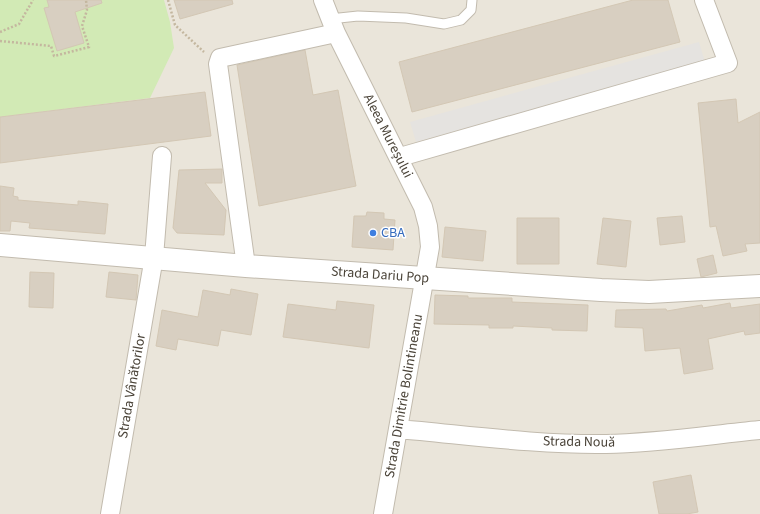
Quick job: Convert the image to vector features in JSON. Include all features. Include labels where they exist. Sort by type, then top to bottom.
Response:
[{"type":"street","name":"Aleea Mureșului","points":[[323,0],[333,26],[400,158],[423,207],[428,226],[430,247],[425,278]]},
{"type":"street","points":[[400,158],[728,63],[704,0]]},
{"type":"street","points":[[246,266],[218,64],[220,58],[333,26]]},
{"type":"street","name":"Strada Vânătorilor","points":[[110,514],[154,257],[162,156]]},
{"type":"street","name":"Strada Dariu Pop","points":[[0,245],[246,266],[649,292],[760,286]]},
{"type":"street","name":"Strada Dimitrie Bolintineanu","points":[[383,514],[425,278]]},
{"type":"street","name":"Strada Nouă","points":[[398,429],[560,444],[646,442],[760,430]]},
{"type":"lane","points":[[333,26],[358,16],[406,18],[444,24],[461,20],[471,10],[472,0]]},
{"type":"path","points":[[0,32],[19,24],[33,0]]},
{"type":"path","points":[[0,41],[51,46],[54,56],[88,47],[82,26],[86,10],[86,0]]},
{"type":"path","points":[[168,0],[175,25],[218,64]]},
{"type":"shaded area","points":[[0,0],[760,0],[760,514],[0,514]]},
{"type":"shaded area","points":[[699,42],[705,62],[416,142],[410,122]]},
{"type":"green space","points":[[0,0],[164,0],[170,22],[174,48],[150,98],[0,117]]},
{"type":"building","points":[[47,0],[101,0],[102,3],[75,12],[84,43],[57,51],[44,8],[49,7]]},
{"type":"building","points":[[174,0],[232,0],[233,4],[180,19]]},
{"type":"building","points":[[633,0],[668,0],[680,42],[412,112],[399,62]]},
{"type":"building","points":[[305,50],[313,95],[338,90],[356,186],[259,206],[237,65]]},
{"type":"building","points":[[205,92],[211,136],[0,163],[0,117]]},
{"type":"building","points":[[736,99],[738,123],[760,112],[760,243],[745,244],[747,251],[723,256],[716,226],[710,227],[698,103]]},
{"type":"building","points":[[222,169],[222,183],[205,183],[226,210],[224,235],[177,233],[173,228],[179,170]]},
{"type":"building","points":[[0,186],[14,188],[13,196],[18,197],[18,200],[78,205],[78,201],[108,204],[105,234],[29,228],[30,223],[11,221],[10,231],[0,231]]},
{"type":"building","name":"CBA","points":[[367,212],[384,213],[384,219],[395,220],[393,250],[352,247],[354,216],[366,216]]},
{"type":"building","points":[[682,216],[685,242],[660,245],[657,218]]},
{"type":"building","points":[[517,218],[559,218],[559,264],[517,264]]},
{"type":"building","points":[[603,218],[631,221],[626,267],[597,264]]},
{"type":"building","points":[[445,227],[486,231],[483,261],[442,257]]},
{"type":"building","points":[[713,255],[717,273],[701,277],[697,259]]},
{"type":"building","points":[[30,272],[54,273],[53,308],[29,307]]},
{"type":"building","points":[[109,272],[138,275],[136,300],[106,297]]},
{"type":"building","points":[[231,289],[258,294],[251,335],[221,330],[218,346],[178,339],[176,350],[156,346],[162,310],[198,317],[203,290],[230,295]]},
{"type":"building","points":[[435,295],[468,296],[468,298],[512,298],[512,302],[588,305],[587,331],[552,330],[552,328],[513,326],[513,328],[489,328],[489,325],[434,324]]},
{"type":"building","points":[[337,301],[374,305],[369,348],[283,337],[288,304],[336,310]]},
{"type":"building","points":[[730,303],[731,308],[760,304],[760,333],[745,335],[744,331],[708,339],[713,369],[684,374],[680,348],[645,351],[643,328],[615,327],[616,310],[666,309],[667,311],[702,305],[703,308]]},
{"type":"building","points":[[691,475],[698,512],[687,514],[659,514],[653,482]]},
{"type":"place","name":"CBA","points":[[373,233]]}]
